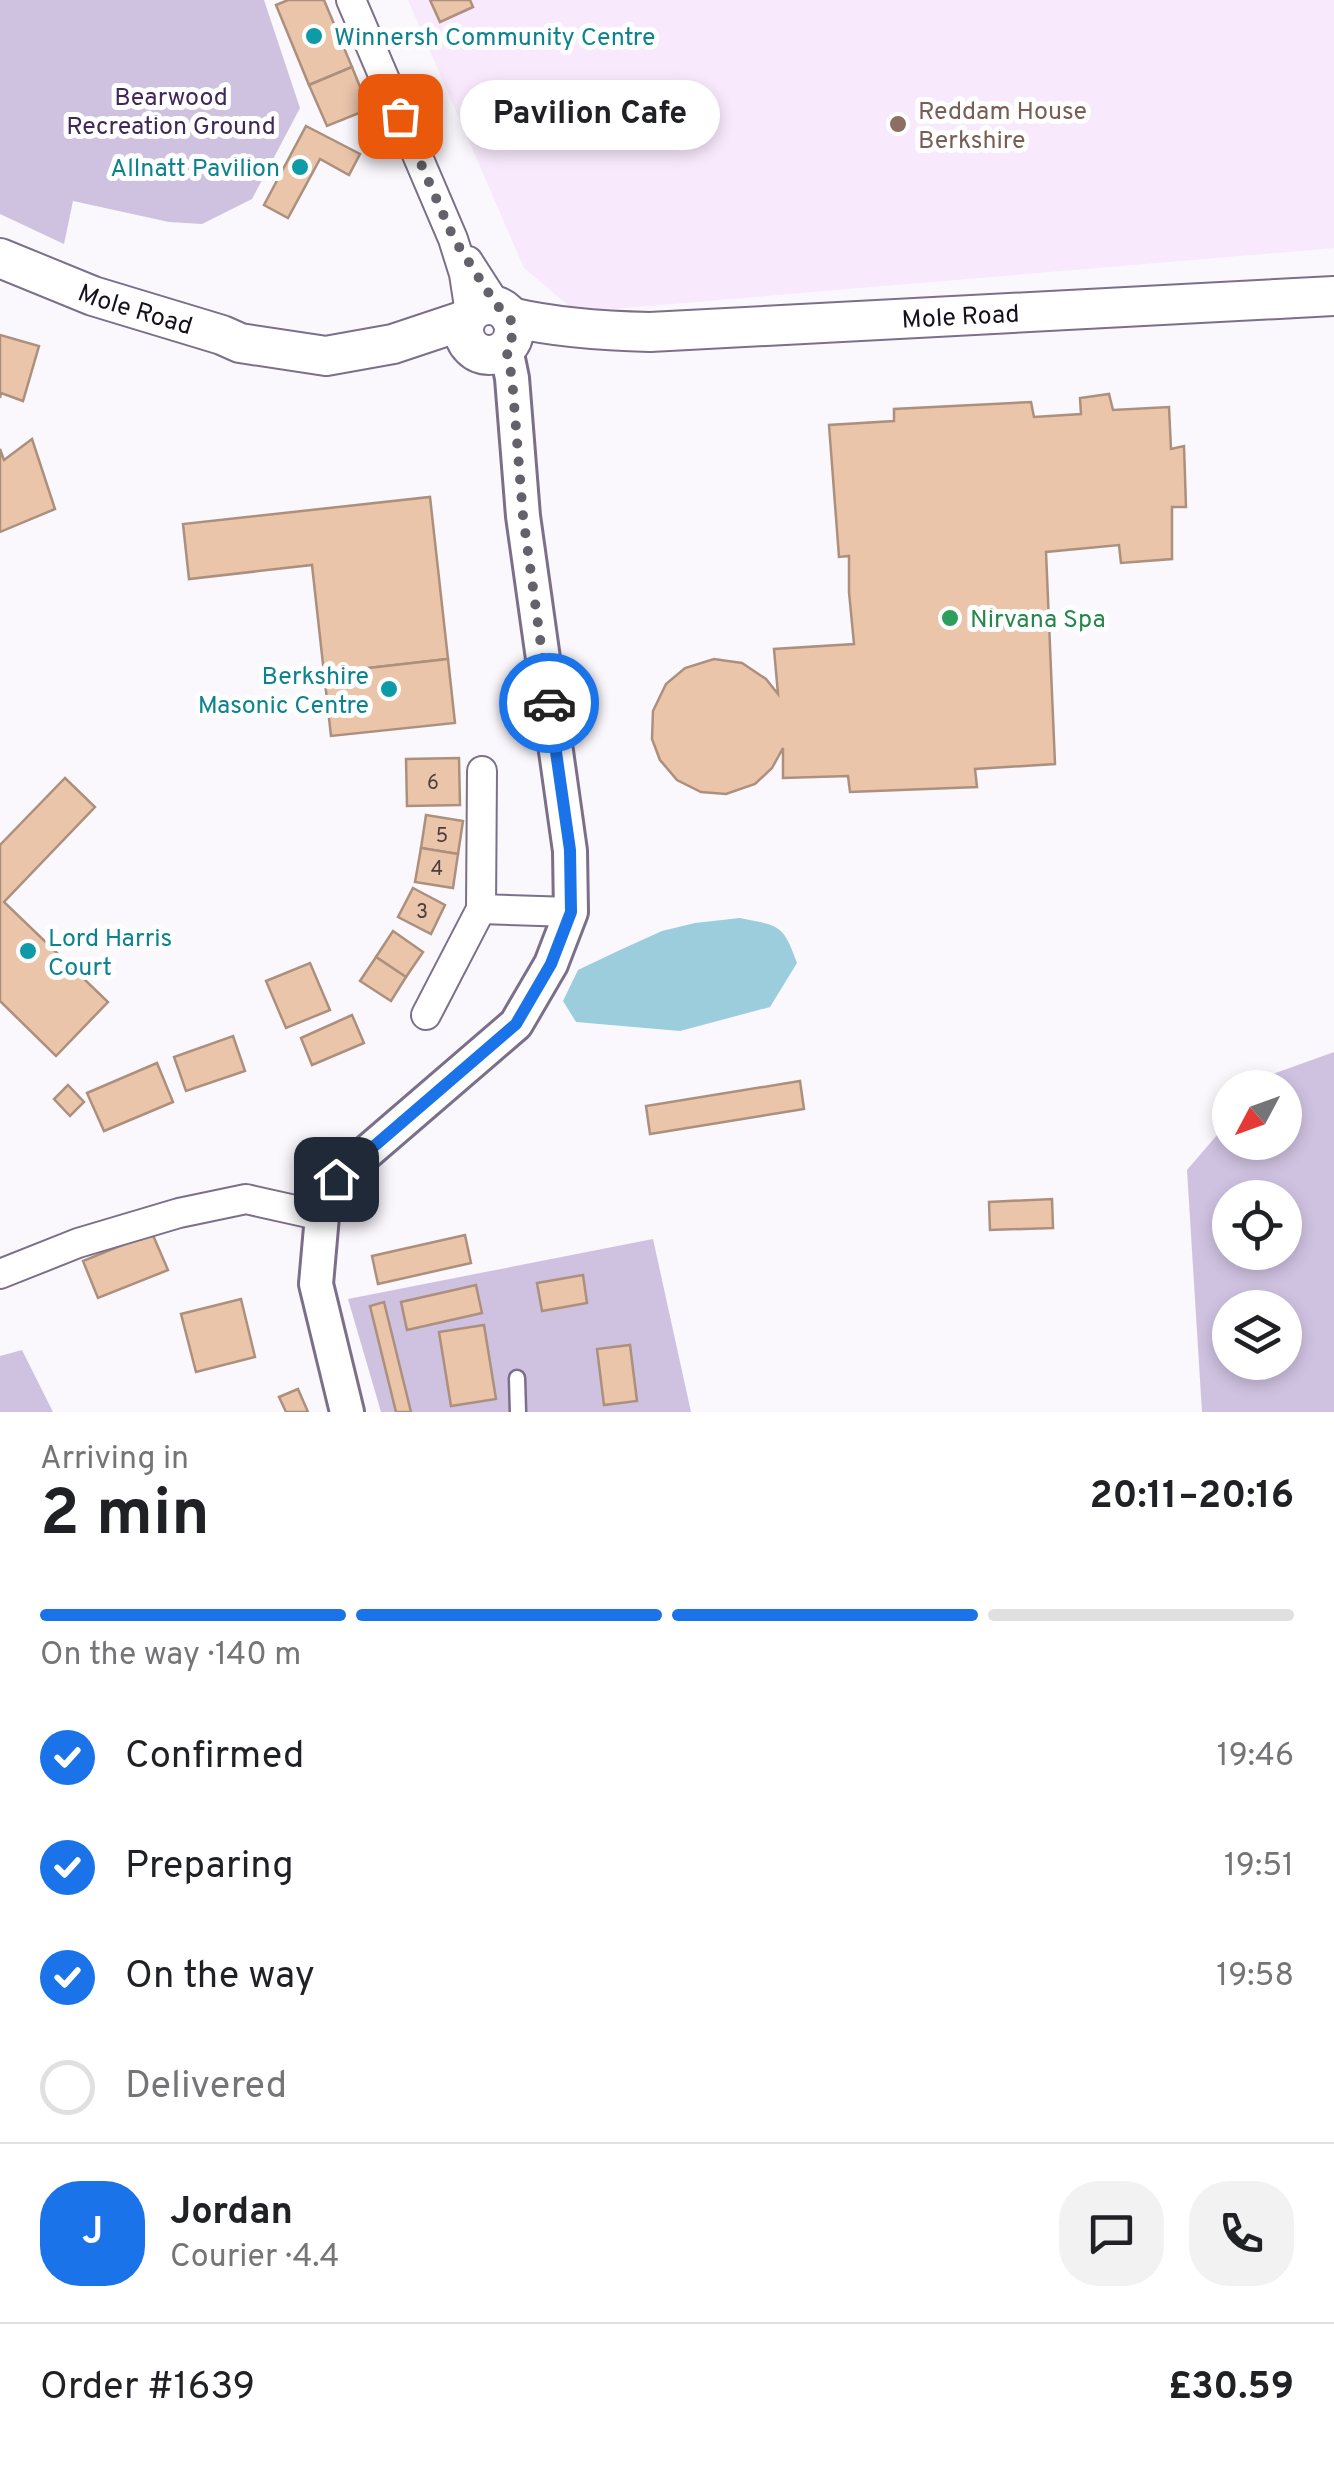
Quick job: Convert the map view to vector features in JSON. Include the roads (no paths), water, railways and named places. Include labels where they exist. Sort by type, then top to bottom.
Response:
[{"type":"main road","name":"Mole Road","points":[[0,258],[93,296],[240,343],[326,356],[489,330],[546,326],[650,332],[1334,296]]},
{"type":"street","points":[[348,1412],[316,1284],[322,1216],[336,1179],[516,1024],[551,964],[571,912],[570,850],[523,516],[512,378],[464,274],[454,239],[352,0]]},
{"type":"street","points":[[426,1015],[481,909],[482,771]]},
{"type":"street","points":[[481,909],[571,912]]},
{"type":"street","points":[[0,1274],[78,1243],[179,1213],[246,1199],[322,1216]]},
{"type":"lane","points":[[517,1378],[518,1412]]},
{"type":"water","points":[[740,918],[778,929],[797,963],[770,1007],[680,1031],[576,1022],[563,1001],[578,970],[620,950],[662,931]]},
{"type":"place","name":"Winnersh Community Centre","points":[[314,36]]},
{"type":"place","name":"Pavilion Cafe","points":[[400,116]]},
{"type":"place","name":"Reddam House Berkshire","points":[[898,124]]},
{"type":"place","name":"Allnatt Pavilion","points":[[300,167]]},
{"type":"place","name":"Nirvana Spa","points":[[950,618]]},
{"type":"place","name":"Berkshire Masonic Centre","points":[[389,689]]},
{"type":"place","name":"Lord Harris Court","points":[[28,951]]},
{"type":"park label","name":"Bearwood Recreation Ground","points":[[171,110]]}]
